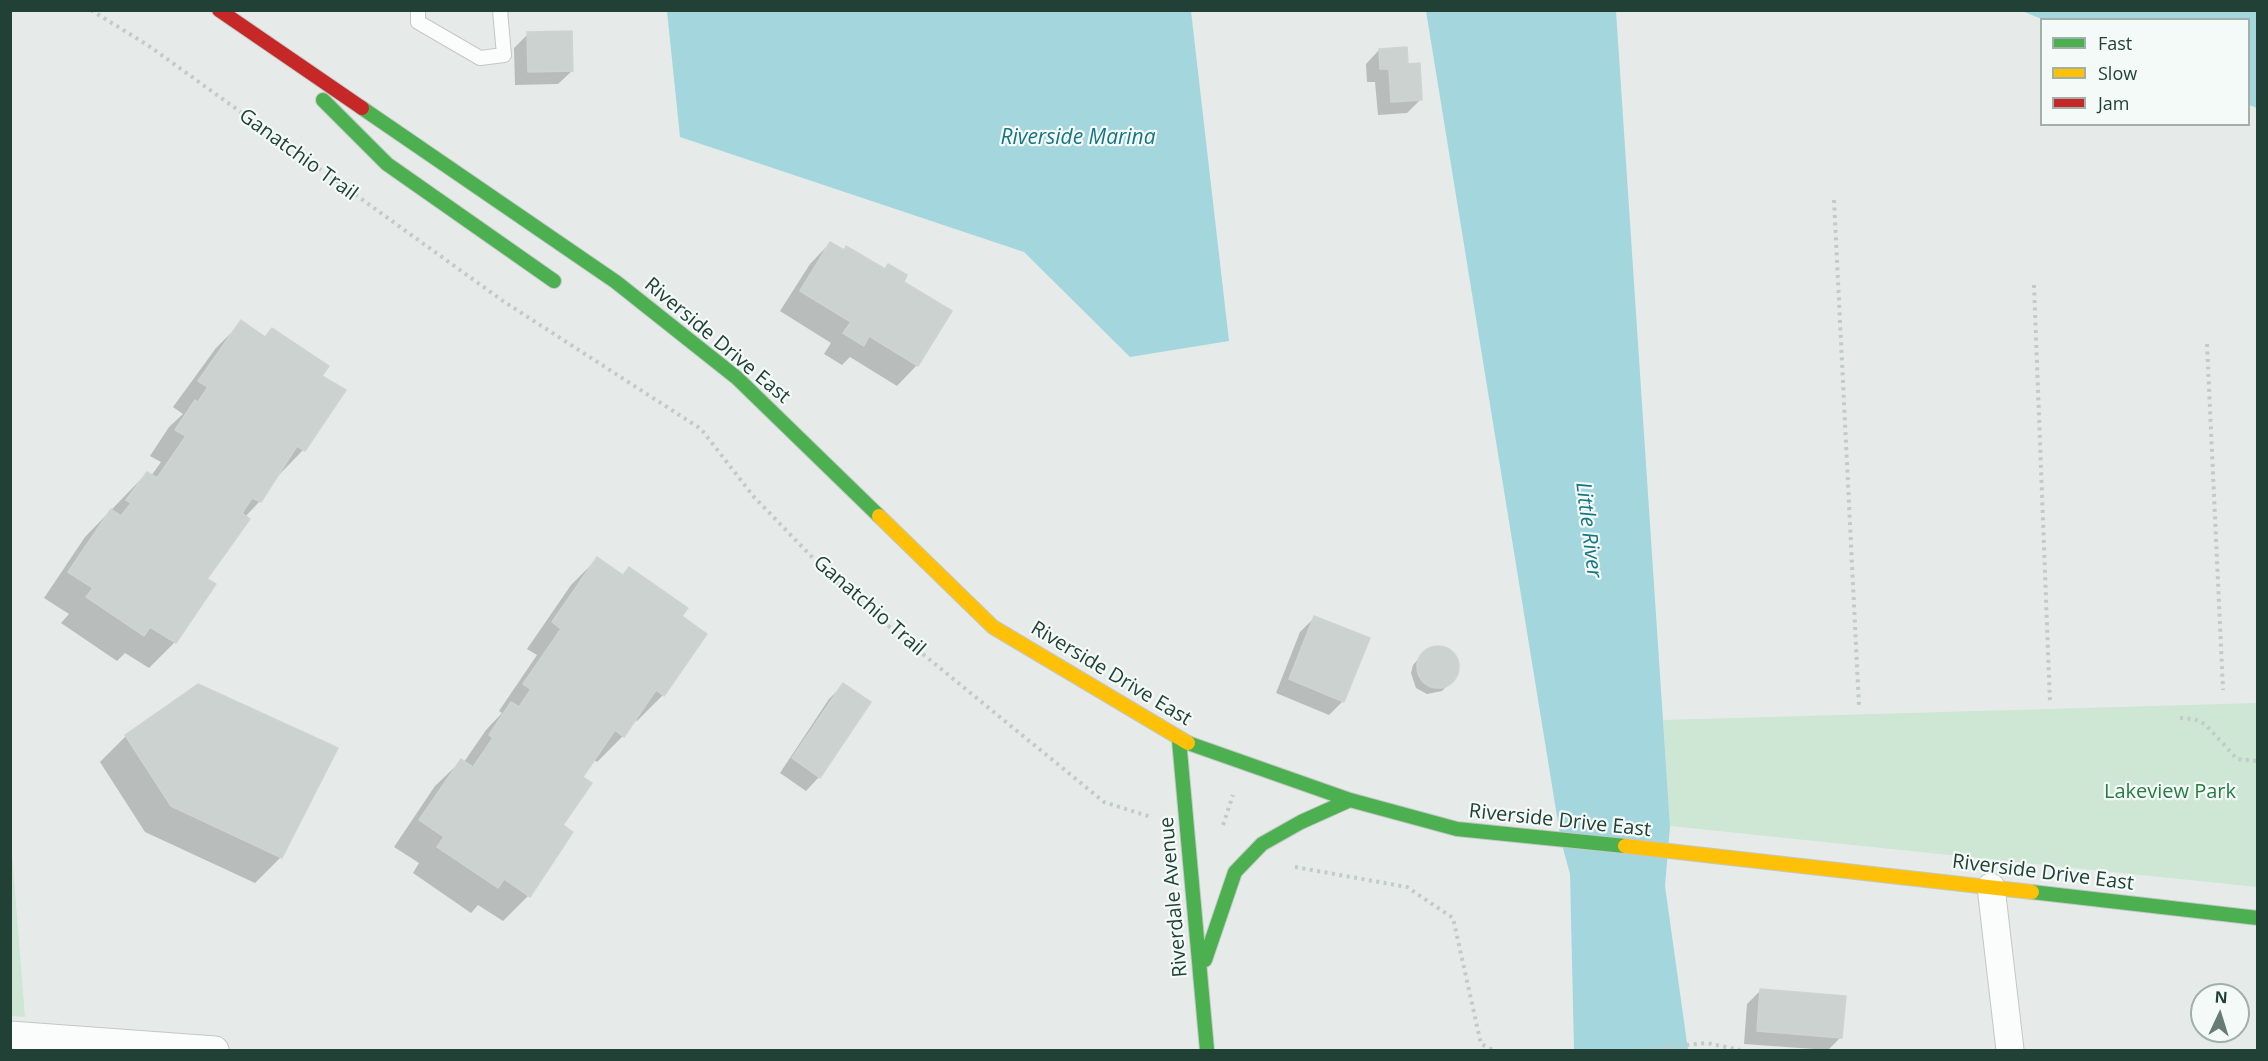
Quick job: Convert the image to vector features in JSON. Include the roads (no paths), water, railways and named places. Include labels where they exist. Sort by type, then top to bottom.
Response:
[{"type":"main road","name":"Riverside Drive East","points":[[219,10],[616,282],[737,378],[993,627],[1179,740],[1350,800],[1457,830],[1757,860],[2258,918]]},
{"type":"main road","points":[[267,43],[387,164],[554,281]]},
{"type":"main road","name":"Riverdale Avenue","points":[[1179,740],[1207,1050]]},
{"type":"main road","points":[[1201,971],[1235,872],[1262,844],[1350,800]]},
{"type":"street","points":[[1991,887],[2010,1050]]},
{"type":"street","points":[[10,1035],[215,1050]]},
{"type":"lane","points":[[418,10],[418,22],[480,58],[504,56],[501,10]]},
{"type":"water","name":"Riverside Marina","points":[[667,11],[1191,11],[1229,341],[1130,357],[1024,252],[680,137]]},
{"type":"water","name":"Little River","points":[[1426,11],[1616,11],[1670,826],[1665,886],[1688,1050],[1574,1050],[1570,874],[1561,841]]},
{"type":"water","points":[[2022,11],[2257,11],[2257,108],[2250,105],[2250,18],[2040,18]]},
{"type":"park label","name":"Lakeview Park","points":[[2170,792]]}]
